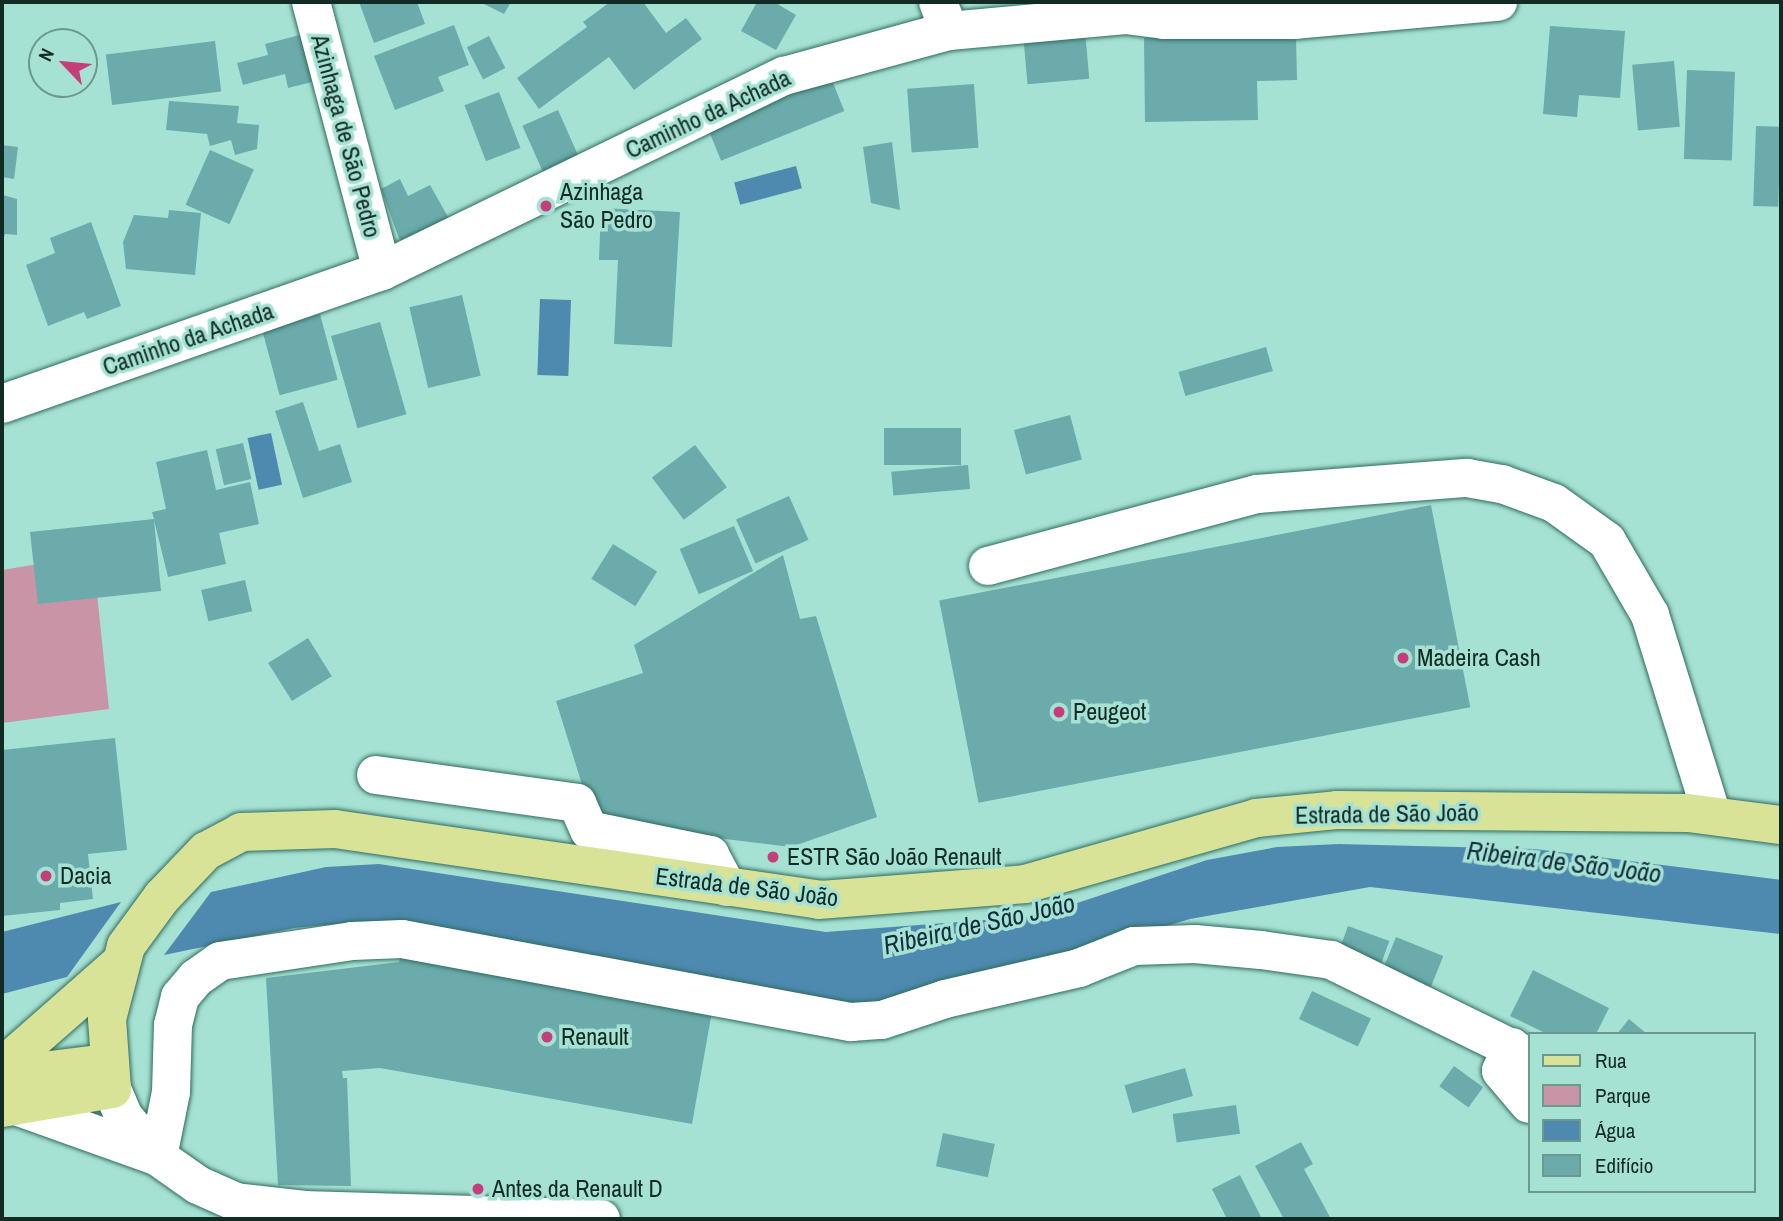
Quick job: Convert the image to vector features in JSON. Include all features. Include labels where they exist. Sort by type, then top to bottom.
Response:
[{"type":"main road","name":"Estrada de São João","points":[[110,1076],[107,1019],[118,965],[139,926],[162,897],[206,852],[241,832],[335,829],[819,900],[906,897],[1025,884],[1256,818],[1337,810],[1712,815],[1781,824]]},
{"type":"main road","points":[[2,1067],[118,965]]},
{"type":"main road","points":[[8,1097],[110,1076]]},
{"type":"street","name":"Azinhaga de São Pedro","points":[[311,2],[382,271]]},
{"type":"street","points":[[1163,20],[1200,2]]},
{"type":"street","name":"Caminho da Achada","points":[[2,404],[382,271],[784,76],[944,17],[1125,15],[1163,20],[1294,20],[1353,6],[1498,2]]},
{"type":"street","points":[[988,566],[1257,494],[1467,478],[1502,484],[1554,503],[1608,541],[1650,615],[1712,815]]},
{"type":"street","points":[[376,775],[578,803],[589,830],[710,855],[727,887]]},
{"type":"street","points":[[158,1157],[171,1092],[173,1025],[180,997],[196,978],[220,961],[352,942],[402,939],[850,1022],[882,1020],[945,999],[1079,968],[1134,946],[1195,944],[1331,960],[1521,1052],[1501,1071],[1528,1103]]},
{"type":"street","points":[[110,1076],[124,1116],[158,1157]]},
{"type":"street","points":[[8,1097],[158,1157],[215,1194],[256,1207],[601,1219]]},
{"type":"green space","points":[[93,555],[109,709],[2,723],[2,570]]},
{"type":"water","points":[[796,166],[802,188],[740,205],[734,183]]},
{"type":"water","points":[[540,299],[571,300],[568,376],[537,375]]},
{"type":"water","points":[[271,433],[282,485],[259,490],[248,438]]},
{"type":"water","name":"Ribeira de São João","points":[[1339,844],[1535,849],[1781,880],[1781,934],[1370,887],[1190,919],[892,1006],[851,1007],[416,923],[357,922],[294,928],[164,955],[211,892],[326,867],[379,864],[826,932],[1038,916],[1207,860],[1277,847]]},
{"type":"water","points":[[121,902],[67,977],[2,994],[2,932]]},
{"type":"building","points":[[359,2],[417,2],[425,24],[374,43]]},
{"type":"building","points":[[480,2],[511,2],[504,14]]},
{"type":"building","points":[[610,2],[643,2],[666,33],[686,18],[702,39],[634,90],[609,57],[539,109],[517,78],[587,27],[583,22]]},
{"type":"building","points":[[757,2],[774,2],[796,15],[776,50],[741,31]]},
{"type":"building","points":[[454,25],[469,65],[438,77],[444,91],[395,110],[374,56]]},
{"type":"building","points":[[1550,26],[1625,31],[1620,98],[1579,95],[1577,117],[1543,114]]},
{"type":"building","points":[[1085,30],[1089,79],[1028,84],[1023,35]]},
{"type":"building","points":[[315,31],[328,78],[288,88],[285,74],[243,85],[237,63],[268,55],[265,44]]},
{"type":"building","points":[[489,36],[505,68],[483,79],[467,47]]},
{"type":"building","points":[[1296,36],[1297,80],[1257,81],[1258,120],[1145,122],[1144,38]]},
{"type":"building","points":[[215,41],[221,92],[112,105],[106,54]]},
{"type":"building","points":[[1674,61],[1680,127],[1638,130],[1632,65]]},
{"type":"building","points":[[1687,70],[1735,72],[1732,161],[1684,159]]},
{"type":"building","points":[[829,73],[844,111],[721,161],[706,123]]},
{"type":"building","points":[[974,84],[978,148],[912,153],[907,89]]},
{"type":"building","points":[[499,92],[521,148],[486,161],[464,105]]},
{"type":"building","points":[[169,101],[239,106],[237,123],[259,125],[257,149],[235,155],[231,140],[210,146],[207,134],[166,130]]},
{"type":"building","points":[[558,110],[581,161],[545,177],[522,126]]},
{"type":"building","points":[[1756,126],[1781,127],[1778,207],[1753,206]]},
{"type":"building","points":[[892,142],[900,210],[871,203],[863,147]]},
{"type":"building","points":[[2,145],[18,147],[14,179],[2,177]]},
{"type":"building","points":[[210,150],[254,170],[229,224],[186,205]]},
{"type":"building","points":[[400,179],[408,196],[430,185],[452,224],[403,249],[381,189]]},
{"type":"building","points":[[3,195],[17,199],[17,235],[5,234],[2,244]]},
{"type":"building","points":[[601,208],[680,212],[672,347],[614,344],[618,260],[599,260]]},
{"type":"building","points":[[169,210],[201,213],[195,275],[126,269],[123,242],[134,215],[168,218]]},
{"type":"building","points":[[91,222],[121,306],[87,319],[84,312],[48,326],[26,265],[55,253],[50,238]]},
{"type":"building","points":[[462,295],[481,376],[428,388],[409,307]]},
{"type":"building","points":[[320,314],[338,380],[280,395],[262,330]]},
{"type":"building","points":[[380,322],[406,414],[357,428],[331,336]]},
{"type":"building","points":[[1266,347],[1273,371],[1185,396],[1179,372]]},
{"type":"building","points":[[303,402],[319,451],[340,444],[352,482],[303,498],[275,411]]},
{"type":"building","points":[[1070,415],[1082,459],[1026,474],[1014,430]]},
{"type":"building","points":[[884,428],[961,428],[961,465],[884,465]]},
{"type":"building","points":[[243,443],[251,479],[224,485],[216,449]]},
{"type":"building","points":[[695,445],[727,487],[684,520],[652,477]]},
{"type":"building","points":[[207,450],[216,490],[250,482],[259,524],[219,533],[226,564],[168,577],[154,520],[161,591],[38,604],[30,532],[154,519],[152,512],[166,509],[156,462]]},
{"type":"building","points":[[968,465],[970,489],[893,496],[891,472]]},
{"type":"building","points":[[789,496],[809,540],[756,563],[736,520]]},
{"type":"building","points":[[1431,505],[1470,707],[979,803],[939,601]]},
{"type":"building","points":[[734,526],[753,571],[699,594],[680,549]]},
{"type":"building","points":[[613,544],[657,572],[635,606],[591,579]]},
{"type":"building","points":[[783,555],[800,619],[816,616],[877,817],[791,847],[594,823],[556,701],[643,673],[634,645]]},
{"type":"building","points":[[245,580],[252,611],[208,621],[201,590]]},
{"type":"building","points":[[308,638],[332,676],[292,701],[268,663]]},
{"type":"building","points":[[115,738],[127,850],[88,854],[93,899],[60,903],[60,910],[2,916],[2,750]]},
{"type":"building","points":[[1348,926],[1389,941],[1379,969],[1338,954]]},
{"type":"building","points":[[1396,937],[1443,956],[1429,990],[1382,971]]},
{"type":"building","name":"Renault","points":[[402,950],[713,1006],[692,1124],[380,1068],[342,1071],[343,1078],[347,1078],[351,1186],[278,1185],[266,978],[399,962]]},
{"type":"building","points":[[1533,970],[1609,1008],[1597,1032],[1543,1032],[1510,1016]]},
{"type":"building","points":[[1312,991],[1371,1018],[1358,1047],[1299,1019]]},
{"type":"building","points":[[1629,1019],[1645,1032],[1619,1032]]},
{"type":"building","points":[[1454,1066],[1483,1087],[1468,1107],[1439,1086]]},
{"type":"building","points":[[1185,1068],[1193,1096],[1132,1113],[1124,1085]]},
{"type":"building","points":[[1236,1105],[1240,1134],[1177,1143],[1173,1114]]},
{"type":"building","points":[[943,1133],[995,1144],[988,1177],[936,1166]]},
{"type":"building","points":[[1301,1142],[1313,1164],[1304,1169],[1331,1219],[1284,1219],[1255,1166]]},
{"type":"building","points":[[1240,1175],[1262,1219],[1227,1219],[1212,1189]]},
{"type":"place","name":"Azinhaga São Pedro","points":[[546,206]]},
{"type":"place","name":"Madeira Cash","points":[[1403,658]]},
{"type":"place","name":"Peugeot","points":[[1059,712]]},
{"type":"place","name":"ESTR São João Renault","points":[[773,857]]},
{"type":"place","name":"Dacia","points":[[46,876]]},
{"type":"place","name":"Renault","points":[[547,1037]]},
{"type":"place","name":"Antes da Renault D","points":[[478,1189]]}]
